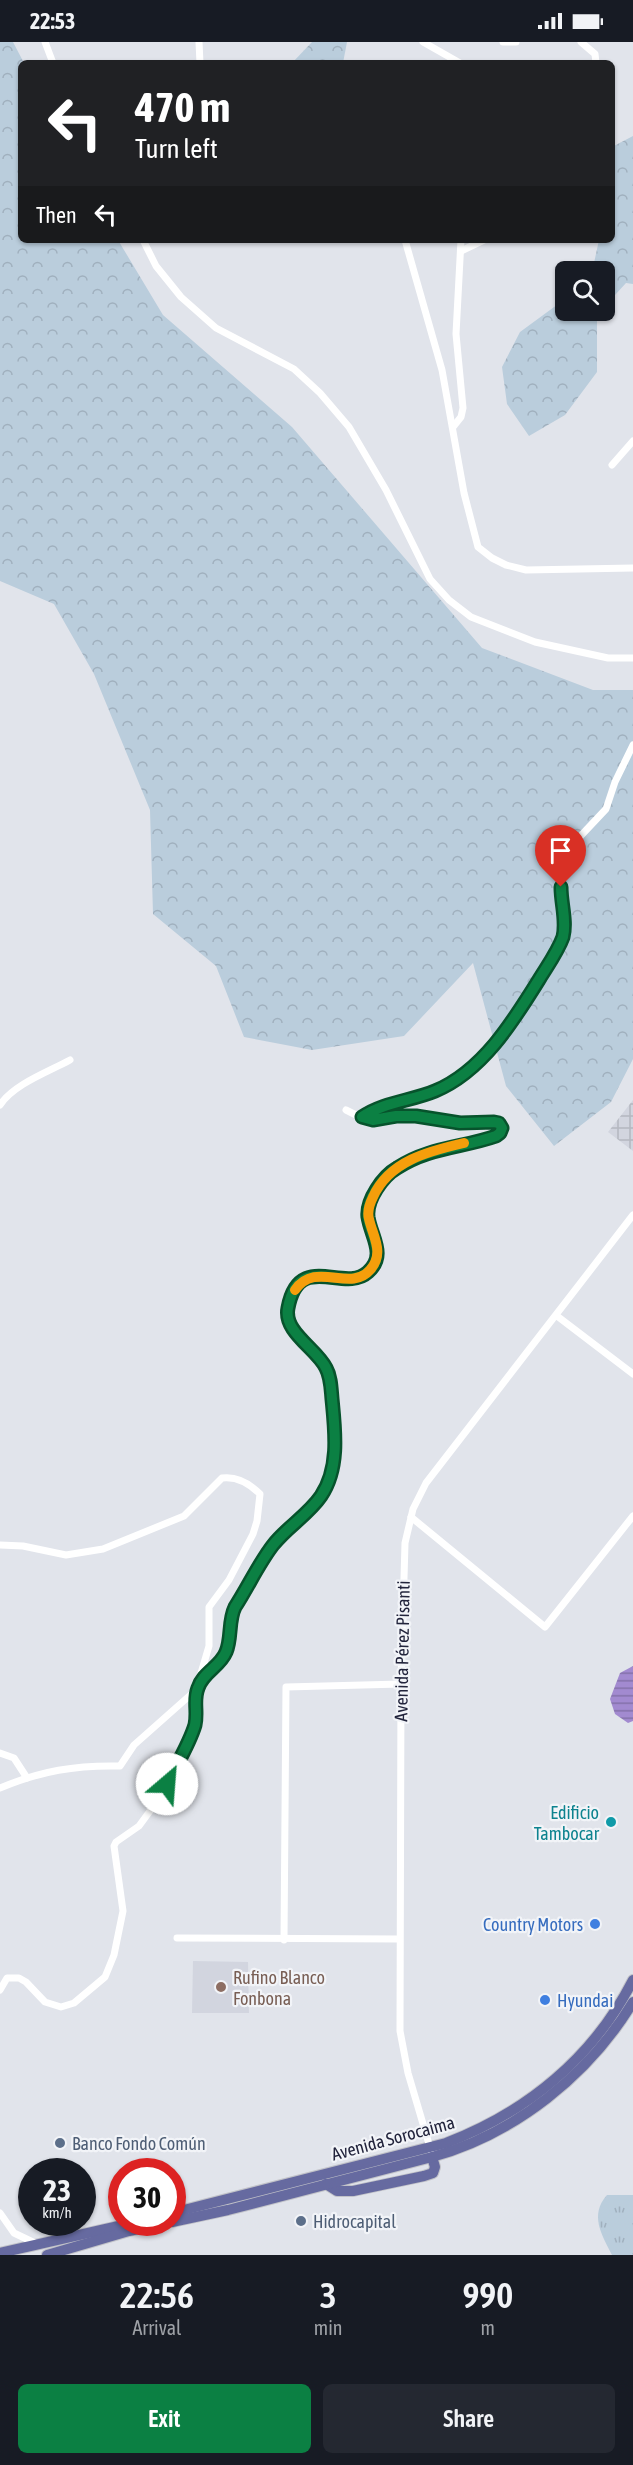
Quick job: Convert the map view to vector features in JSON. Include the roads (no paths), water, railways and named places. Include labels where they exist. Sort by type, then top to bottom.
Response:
[{"type":"main road","name":"Avenida Sorocaima","points":[[186,2219],[326,2184],[431,2152],[474,2132],[514,2110],[554,2082],[584,2052],[608,2022],[633,1980]]},
{"type":"main road","name":"Avenida Sorocaima","points":[[186,2210],[431,2152],[450,2152],[498,2130],[568,2082],[616,2031],[633,2002]]},
{"type":"main road","points":[[326,2184],[337,2191],[352,2191],[424,2176],[433,2173],[435,2167],[431,2152]]},
{"type":"main road","points":[[0,2253],[108,2228]]},
{"type":"main road","points":[[47,2255],[112,2236]]},
{"type":"street","points":[[45,42],[52,60]]},
{"type":"street","points":[[199,42],[200,60]]},
{"type":"street","points":[[423,42],[455,60]]},
{"type":"street","points":[[502,42],[516,42]]},
{"type":"street","points":[[581,42],[595,54],[596,60]]},
{"type":"street","points":[[144,243],[156,266],[181,297],[216,328],[294,369],[320,393],[349,427],[386,490],[430,579],[449,600],[471,617],[535,642],[608,658],[633,658]]},
{"type":"street","points":[[406,243],[439,359],[473,533],[478,547],[506,566],[526,570],[633,568]]},
{"type":"street","points":[[453,427],[461,417],[463,408],[456,334],[461,243]]},
{"type":"street","points":[[461,251],[478,243]]},
{"type":"street","points":[[612,465],[633,441]]},
{"type":"street","points":[[362,1117],[375,1108],[435,1091],[462,1076],[494,1043],[516,1015],[562,938],[565,921],[561,887],[563,871],[574,843],[606,809],[615,782],[633,745]]},
{"type":"street","points":[[0,1105],[5,1097],[14,1091],[70,1060]]},
{"type":"street","points":[[0,1788],[47,1771],[83,1765],[120,1766],[134,1745],[198,1688],[204,1675],[226,1654],[231,1615],[235,1607],[271,1547],[320,1497],[332,1468],[335,1430],[330,1376],[321,1359],[289,1322],[287,1313],[292,1296],[302,1281],[309,1278],[331,1276],[352,1279],[369,1272],[378,1256],[378,1247],[368,1216],[369,1209],[375,1192],[388,1174],[403,1164],[434,1150],[496,1136],[502,1128],[499,1123],[494,1122],[460,1123],[416,1116],[396,1116],[373,1120],[346,1110]]},
{"type":"street","name":"Avenida Pérez Pisanti","points":[[431,2152],[408,2073],[400,2031],[401,1683],[405,1543],[411,1517],[426,1483],[633,1215]]},
{"type":"street","points":[[557,1316],[633,1374]]},
{"type":"street","points":[[0,1545],[23,1546],[66,1556],[103,1549],[184,1516],[222,1478],[244,1482],[260,1494],[257,1521],[229,1580],[209,1607],[209,1646],[198,1688],[196,1718],[192,1733],[158,1800],[139,1826],[116,1842],[114,1846],[123,1911],[114,1955],[105,1977],[74,2003],[61,2007],[45,2002],[26,1982],[19,1978],[7,1978],[0,1990]]},
{"type":"street","points":[[411,1517],[545,1627],[633,1516]]},
{"type":"street","points":[[284,1940],[286,1687],[401,1683]]},
{"type":"street","points":[[0,1753],[14,1758],[27,1778]]},
{"type":"street","points":[[177,1938],[399,1939]]},
{"type":"street","points":[[0,2213],[14,2233],[37,2244]]},
{"type":"street","points":[[12,2250],[14,2233]]},
{"type":"place","name":"Edificio Tambocar","points":[[611,1822]]},
{"type":"place","name":"Country Motors","points":[[595,1924]]},
{"type":"place","name":"Rufino Blanco Fonbona","points":[[221,1987]]},
{"type":"place","name":"Hyundai","points":[[545,2000]]},
{"type":"place","name":"Banco Fondo Común","points":[[60,2143]]},
{"type":"place","name":"Hidrocapital","points":[[301,2221]]}]
